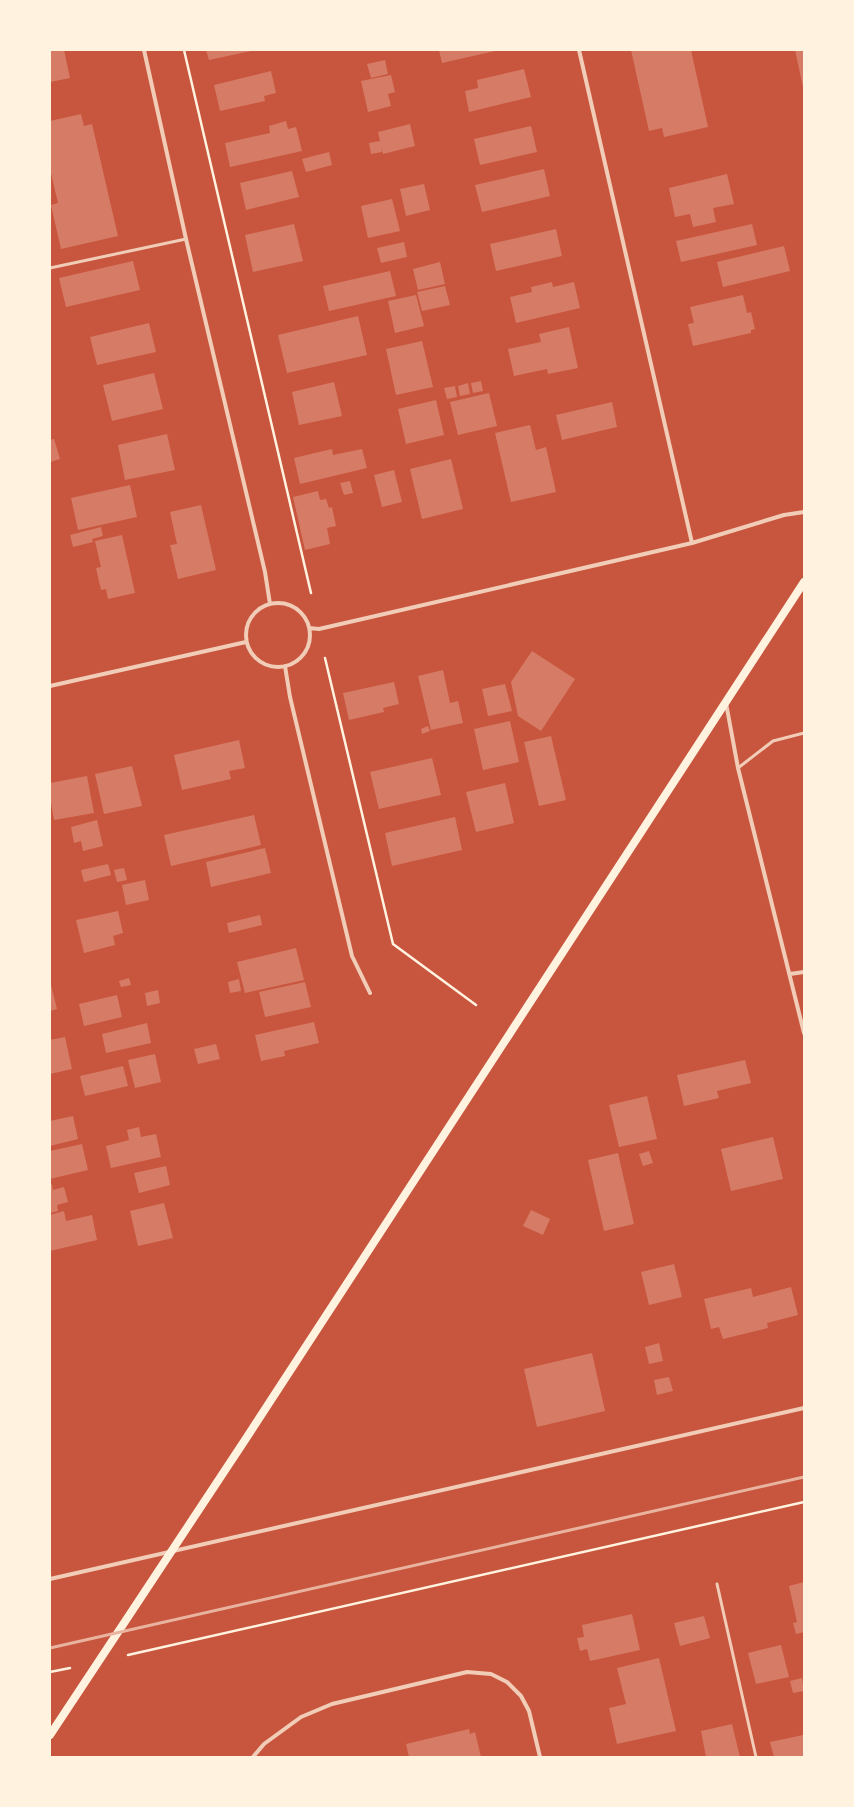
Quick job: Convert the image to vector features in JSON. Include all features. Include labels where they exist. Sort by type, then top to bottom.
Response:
[{"type":"main road","points":[[50,1735],[245,1440],[804,582]]},
{"type":"street","points":[[144,50],[186,239],[265,572],[270,604]]},
{"type":"street","points":[[579,50],[692,542]]},
{"type":"street","points":[[308,628],[319,629],[692,542],[784,515],[804,512]]},
{"type":"street","points":[[270,604],[283,604],[294,609],[304,617],[308,628],[309,641],[304,652],[296,661],[285,666],[272,667],[260,662],[252,653],[246,642],[246,630],[251,618],[259,610],[270,604]]},
{"type":"street","points":[[50,686],[246,642]]},
{"type":"street","points":[[285,666],[290,697],[352,956],[370,993]]},
{"type":"street","points":[[726,703],[738,768],[804,1033]]},
{"type":"street","points":[[790,974],[804,972]]},
{"type":"street","points":[[50,1579],[804,1408]]},
{"type":"street","points":[[253,1757],[264,1744],[301,1717],[332,1704],[467,1672],[491,1674],[507,1682],[521,1696],[529,1711],[540,1757]]},
{"type":"lane","points":[[50,268],[186,239]]},
{"type":"lane","points":[[738,768],[773,741],[804,733]]},
{"type":"lane","points":[[717,1584],[756,1757]]},
{"type":"path","points":[[184,50],[311,593]]},
{"type":"path","points":[[325,658],[393,944],[476,1005]]},
{"type":"path","points":[[120,1656],[804,1502]]},
{"type":"path","points":[[50,1672],[73,1667]]},
{"type":"building","points":[[50,50],[64,50],[70,78],[50,82]]},
{"type":"building","points":[[206,50],[251,50],[251,51],[209,60]]},
{"type":"building","points":[[439,50],[494,50],[495,51],[442,63]]},
{"type":"building","points":[[631,50],[691,50],[708,127],[664,137],[662,128],[649,131]]},
{"type":"building","points":[[795,50],[804,50],[804,87],[803,87]]},
{"type":"building","points":[[385,60],[388,74],[371,78],[367,64]]},
{"type":"building","points":[[524,69],[531,97],[469,112],[465,91],[478,88],[477,80]]},
{"type":"building","points":[[271,71],[276,93],[264,96],[265,101],[220,111],[214,85]]},
{"type":"building","points":[[391,75],[395,92],[388,94],[391,106],[368,112],[361,81]]},
{"type":"building","points":[[81,114],[84,126],[92,124],[118,236],[61,249],[51,205],[58,203],[50,169],[50,121]]},
{"type":"building","points":[[286,121],[288,129],[296,127],[302,151],[230,167],[225,143],[270,133],[269,126]]},
{"type":"building","points":[[410,124],[415,146],[383,154],[381,145],[382,152],[371,154],[369,143],[380,141],[378,132]]},
{"type":"building","points":[[531,126],[537,152],[480,165],[474,139]]},
{"type":"building","points":[[329,152],[332,165],[306,172],[302,159]]},
{"type":"building","points":[[544,169],[550,196],[482,212],[475,185]]},
{"type":"building","points":[[292,171],[299,197],[246,210],[240,183]]},
{"type":"building","points":[[727,174],[734,204],[713,208],[716,222],[693,227],[690,214],[675,217],[669,188]]},
{"type":"building","points":[[424,184],[430,210],[406,216],[400,189]]},
{"type":"building","points":[[392,199],[400,231],[368,238],[361,206]]},
{"type":"building","points":[[294,224],[303,261],[253,272],[245,235]]},
{"type":"building","points":[[752,224],[757,245],[681,262],[676,241]]},
{"type":"building","points":[[556,229],[562,256],[496,271],[490,244]]},
{"type":"building","points":[[404,242],[407,257],[381,263],[377,248]]},
{"type":"building","points":[[784,246],[790,271],[723,287],[717,262]]},
{"type":"building","points":[[133,261],[140,290],[66,307],[59,278]]},
{"type":"building","points":[[440,262],[445,284],[418,290],[413,269]]},
{"type":"building","points":[[390,271],[396,296],[329,311],[323,286]]},
{"type":"building","points":[[552,282],[553,287],[574,282],[580,308],[516,323],[510,297],[532,292],[531,287]]},
{"type":"building","points":[[445,286],[450,305],[422,311],[417,292]]},
{"type":"building","points":[[416,295],[424,326],[395,333],[388,301]]},
{"type":"building","points":[[743,295],[747,313],[751,312],[755,329],[751,330],[751,333],[693,346],[688,324],[694,323],[690,307]]},
{"type":"building","points":[[358,316],[367,355],[287,373],[278,335]]},
{"type":"building","points":[[149,323],[156,352],[97,365],[90,337]]},
{"type":"building","points":[[569,327],[578,368],[548,374],[547,369],[514,376],[508,349],[541,342],[539,334]]},
{"type":"building","points":[[422,341],[433,387],[396,395],[386,349]]},
{"type":"building","points":[[154,373],[163,409],[112,421],[103,385]]},
{"type":"building","points":[[481,381],[483,391],[473,393],[471,383]]},
{"type":"building","points":[[334,382],[342,416],[299,425],[292,392]]},
{"type":"building","points":[[468,383],[470,394],[460,396],[458,386]]},
{"type":"building","points":[[455,386],[457,397],[447,399],[444,388]]},
{"type":"building","points":[[489,393],[497,426],[458,435],[450,402]]},
{"type":"building","points":[[436,400],[444,435],[406,444],[398,409]]},
{"type":"building","points":[[612,402],[617,427],[562,440],[556,415]]},
{"type":"building","points":[[530,425],[536,450],[546,447],[556,492],[511,502],[495,433]]},
{"type":"building","points":[[167,434],[175,470],[125,480],[118,445]]},
{"type":"building","points":[[54,439],[60,459],[50,462],[50,440]]},
{"type":"building","points":[[332,449],[333,455],[362,449],[367,468],[300,484],[294,458]]},
{"type":"building","points":[[451,459],[463,509],[422,519],[410,469]]},
{"type":"building","points":[[394,470],[402,502],[382,507],[374,475]]},
{"type":"building","points":[[350,481],[353,493],[344,495],[340,483]]},
{"type":"building","points":[[130,485],[137,517],[78,530],[71,498]]},
{"type":"building","points":[[318,491],[320,500],[326,499],[329,508],[332,507],[336,526],[327,528],[330,544],[305,550],[293,497]]},
{"type":"building","points":[[201,505],[216,570],[178,579],[170,545],[177,544],[170,512]]},
{"type":"building","points":[[101,527],[103,536],[92,539],[93,542],[73,547],[70,535]]},
{"type":"building","points":[[122,535],[135,593],[108,599],[106,589],[101,590],[96,568],[101,567],[95,541]]},
{"type":"building","points":[[532,651],[575,679],[541,731],[518,716],[511,682]]},
{"type":"building","points":[[443,670],[450,703],[458,701],[463,723],[431,730],[418,676]]},
{"type":"building","points":[[394,682],[399,704],[383,708],[384,712],[349,720],[343,693]]},
{"type":"building","points":[[505,684],[512,711],[488,716],[482,689]]},
{"type":"building","points":[[510,721],[519,762],[483,770],[474,729]]},
{"type":"building","points":[[428,726],[430,731],[422,734],[421,729]]},
{"type":"building","points":[[551,736],[566,800],[539,806],[524,742]]},
{"type":"building","points":[[239,740],[245,768],[229,771],[231,779],[182,790],[174,755]]},
{"type":"building","points":[[432,758],[441,795],[379,809],[370,772]]},
{"type":"building","points":[[132,766],[142,806],[104,814],[95,774]]},
{"type":"building","points":[[87,776],[94,813],[54,820],[50,797],[50,783]]},
{"type":"building","points":[[505,783],[514,823],[476,832],[466,792]]},
{"type":"building","points":[[254,815],[261,845],[171,866],[164,835]]},
{"type":"building","points":[[455,817],[462,850],[392,866],[385,833]]},
{"type":"building","points":[[97,820],[103,846],[83,851],[81,841],[74,843],[71,827]]},
{"type":"building","points":[[265,848],[271,873],[211,887],[206,862]]},
{"type":"building","points":[[108,864],[111,875],[84,882],[81,870]]},
{"type":"building","points":[[124,868],[127,880],[117,882],[114,870]]},
{"type":"building","points":[[145,880],[149,900],[126,905],[122,885]]},
{"type":"building","points":[[118,911],[123,933],[113,936],[115,945],[84,953],[76,920]]},
{"type":"building","points":[[260,915],[262,925],[229,933],[227,923]]},
{"type":"building","points":[[296,948],[304,980],[245,993],[237,962]]},
{"type":"building","points":[[129,978],[131,985],[121,987],[119,981]]},
{"type":"building","points":[[239,979],[241,991],[230,993],[228,982]]},
{"type":"building","points":[[50,981],[57,1009],[50,1011]]},
{"type":"building","points":[[305,982],[311,1007],[265,1017],[259,992]]},
{"type":"building","points":[[158,990],[160,1003],[147,1006],[145,993]]},
{"type":"building","points":[[117,995],[122,1017],[84,1026],[79,1004]]},
{"type":"building","points":[[314,1022],[319,1043],[284,1051],[285,1056],[261,1061],[255,1035]]},
{"type":"building","points":[[147,1023],[151,1043],[106,1053],[102,1034]]},
{"type":"building","points":[[65,1037],[72,1069],[50,1074],[50,1040]]},
{"type":"building","points":[[216,1044],[220,1059],[198,1064],[194,1049]]},
{"type":"building","points":[[155,1054],[161,1082],[135,1088],[128,1060]]},
{"type":"building","points":[[745,1060],[751,1083],[717,1091],[719,1098],[684,1106],[677,1075]]},
{"type":"building","points":[[123,1066],[128,1086],[85,1096],[80,1076]]},
{"type":"building","points":[[647,1096],[657,1139],[619,1147],[609,1105]]},
{"type":"building","points":[[73,1116],[78,1139],[50,1146],[50,1121]]},
{"type":"building","points":[[139,1127],[141,1137],[156,1134],[161,1157],[111,1168],[106,1146],[129,1140],[127,1130]]},
{"type":"building","points":[[773,1137],[783,1179],[731,1191],[721,1149]]},
{"type":"building","points":[[82,1144],[88,1170],[50,1179],[50,1151]]},
{"type":"building","points":[[649,1151],[653,1163],[643,1166],[639,1154]]},
{"type":"building","points":[[618,1153],[634,1224],[604,1231],[588,1160]]},
{"type":"building","points":[[166,1166],[170,1185],[139,1193],[134,1173]]},
{"type":"building","points":[[52,1184],[53,1190],[64,1187],[68,1202],[57,1205],[58,1211],[50,1213],[50,1185]]},
{"type":"building","points":[[164,1203],[173,1238],[138,1246],[130,1211]]},
{"type":"building","points":[[531,1210],[550,1219],[543,1235],[523,1226]]},
{"type":"building","points":[[64,1211],[66,1221],[92,1215],[97,1240],[50,1251],[50,1215]]},
{"type":"building","points":[[674,1264],[682,1297],[649,1305],[641,1272]]},
{"type":"building","points":[[791,1287],[798,1315],[767,1323],[768,1328],[723,1339],[719,1327],[711,1329],[704,1299],[751,1288],[753,1297]]},
{"type":"building","points":[[659,1343],[663,1361],[649,1364],[645,1347]]},
{"type":"building","points":[[592,1353],[605,1411],[537,1427],[524,1369]]},
{"type":"building","points":[[669,1377],[673,1391],[657,1395],[654,1380]]},
{"type":"building","points":[[804,1582],[804,1632],[796,1634],[793,1623],[797,1622],[789,1586]]},
{"type":"building","points":[[632,1614],[640,1650],[590,1661],[587,1649],[580,1651],[577,1638],[584,1637],[582,1625]]},
{"type":"building","points":[[704,1616],[710,1638],[680,1646],[674,1623]]},
{"type":"building","points":[[781,1645],[789,1677],[756,1684],[748,1653]]},
{"type":"building","points":[[659,1658],[676,1731],[617,1744],[609,1708],[626,1704],[617,1668]]},
{"type":"building","points":[[802,1678],[804,1691],[793,1693],[790,1681]]},
{"type":"building","points":[[732,1724],[740,1757],[706,1757],[701,1731]]},
{"type":"building","points":[[469,1729],[470,1734],[475,1732],[481,1757],[409,1757],[406,1744]]},
{"type":"building","points":[[803,1735],[804,1757],[774,1757],[770,1742]]},
{"type":"railway","points":[[50,1648],[804,1477]]}]
